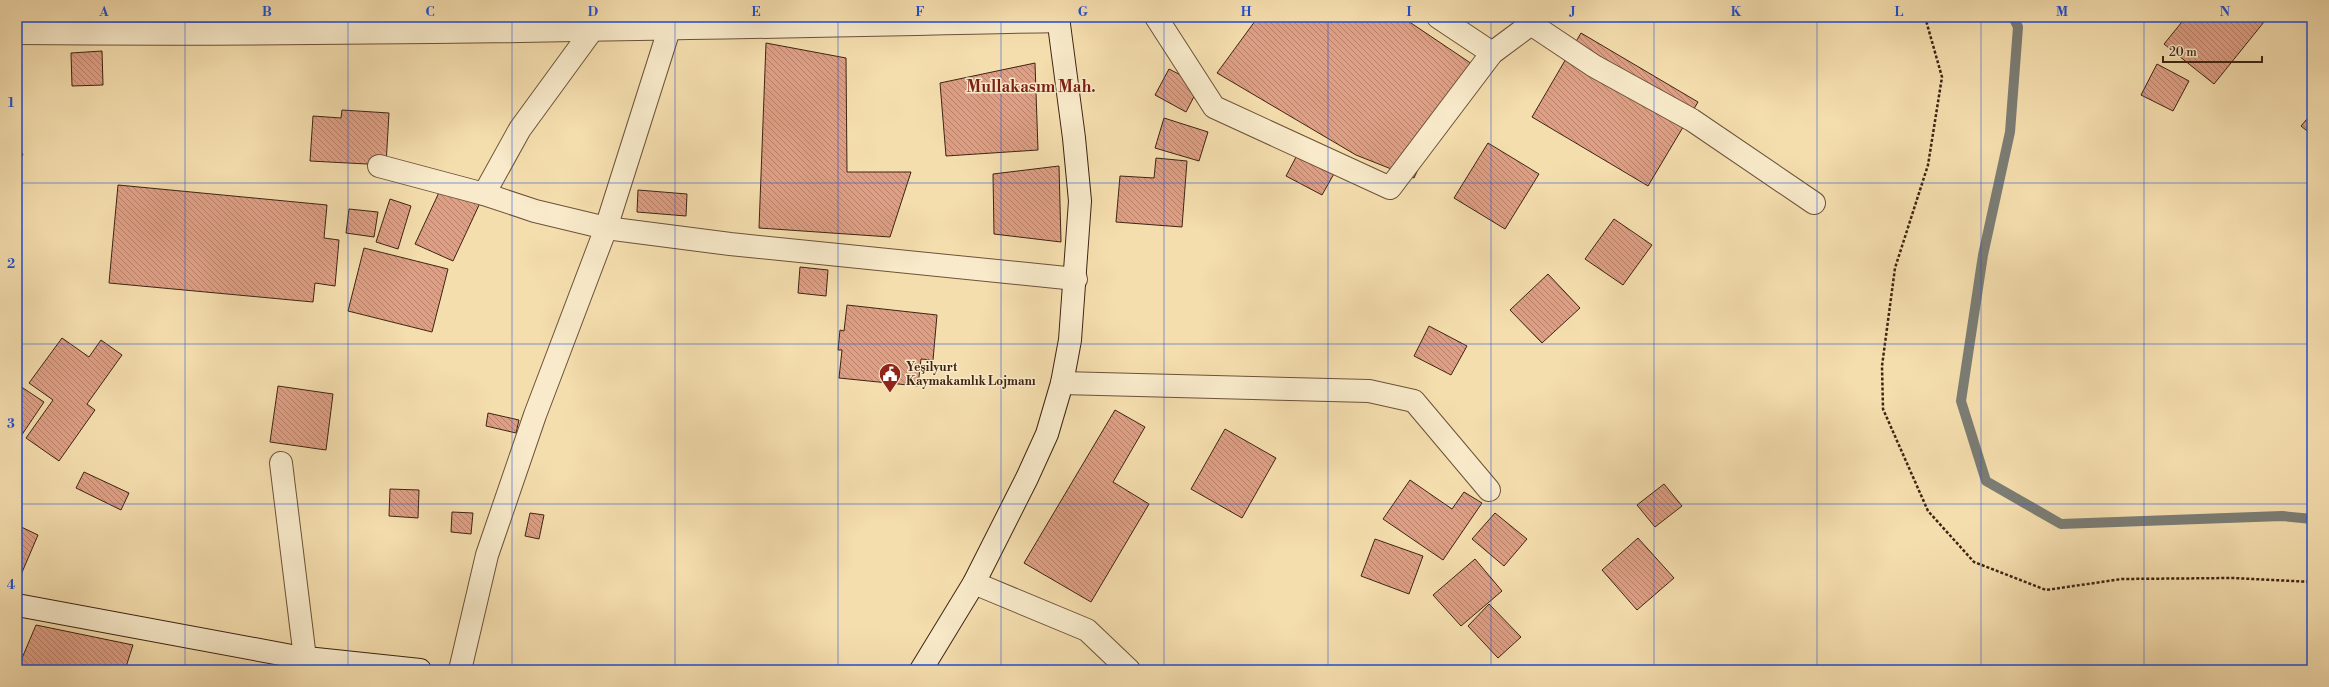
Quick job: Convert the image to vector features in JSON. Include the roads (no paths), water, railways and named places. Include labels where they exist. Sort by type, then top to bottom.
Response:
[{"type":"street","points":[[1156,17],[1214,107],[1390,188],[1492,53],[1531,24],[1594,66],[1692,120],[1814,203]]},
{"type":"street","points":[[1438,17],[1492,53]]},
{"type":"street","points":[[17,33],[165,34],[593,29],[671,23],[1059,19],[1074,138],[1080,201],[1076,279],[1070,340],[1062,384],[1047,434],[974,583],[921,670]]},
{"type":"street","points":[[460,670],[487,555],[535,415],[606,228],[671,23]]},
{"type":"street","points":[[484,194],[520,128],[593,29]]},
{"type":"street","points":[[379,166],[484,194],[535,211],[606,228],[730,244],[1076,279]]},
{"type":"street","points":[[1062,384],[1369,391],[1414,401],[1489,490]]},
{"type":"street","points":[[281,464],[300,662]]},
{"type":"street","points":[[974,583],[1087,630],[1129,670]]},
{"type":"street","points":[[17,605],[300,662],[420,670]]},
{"type":"waterway","points":[[2013,17],[2018,27],[2010,132],[1983,255],[1961,401],[1986,481],[2061,524],[2282,516],[2312,519]]},
{"type":"place","name":"Yeşilyurt Kaymakamlık Lojmanı","points":[[890,394]]},
{"type":"district","name":"Mullakasım Mah.","points":[[1031,87]]}]
